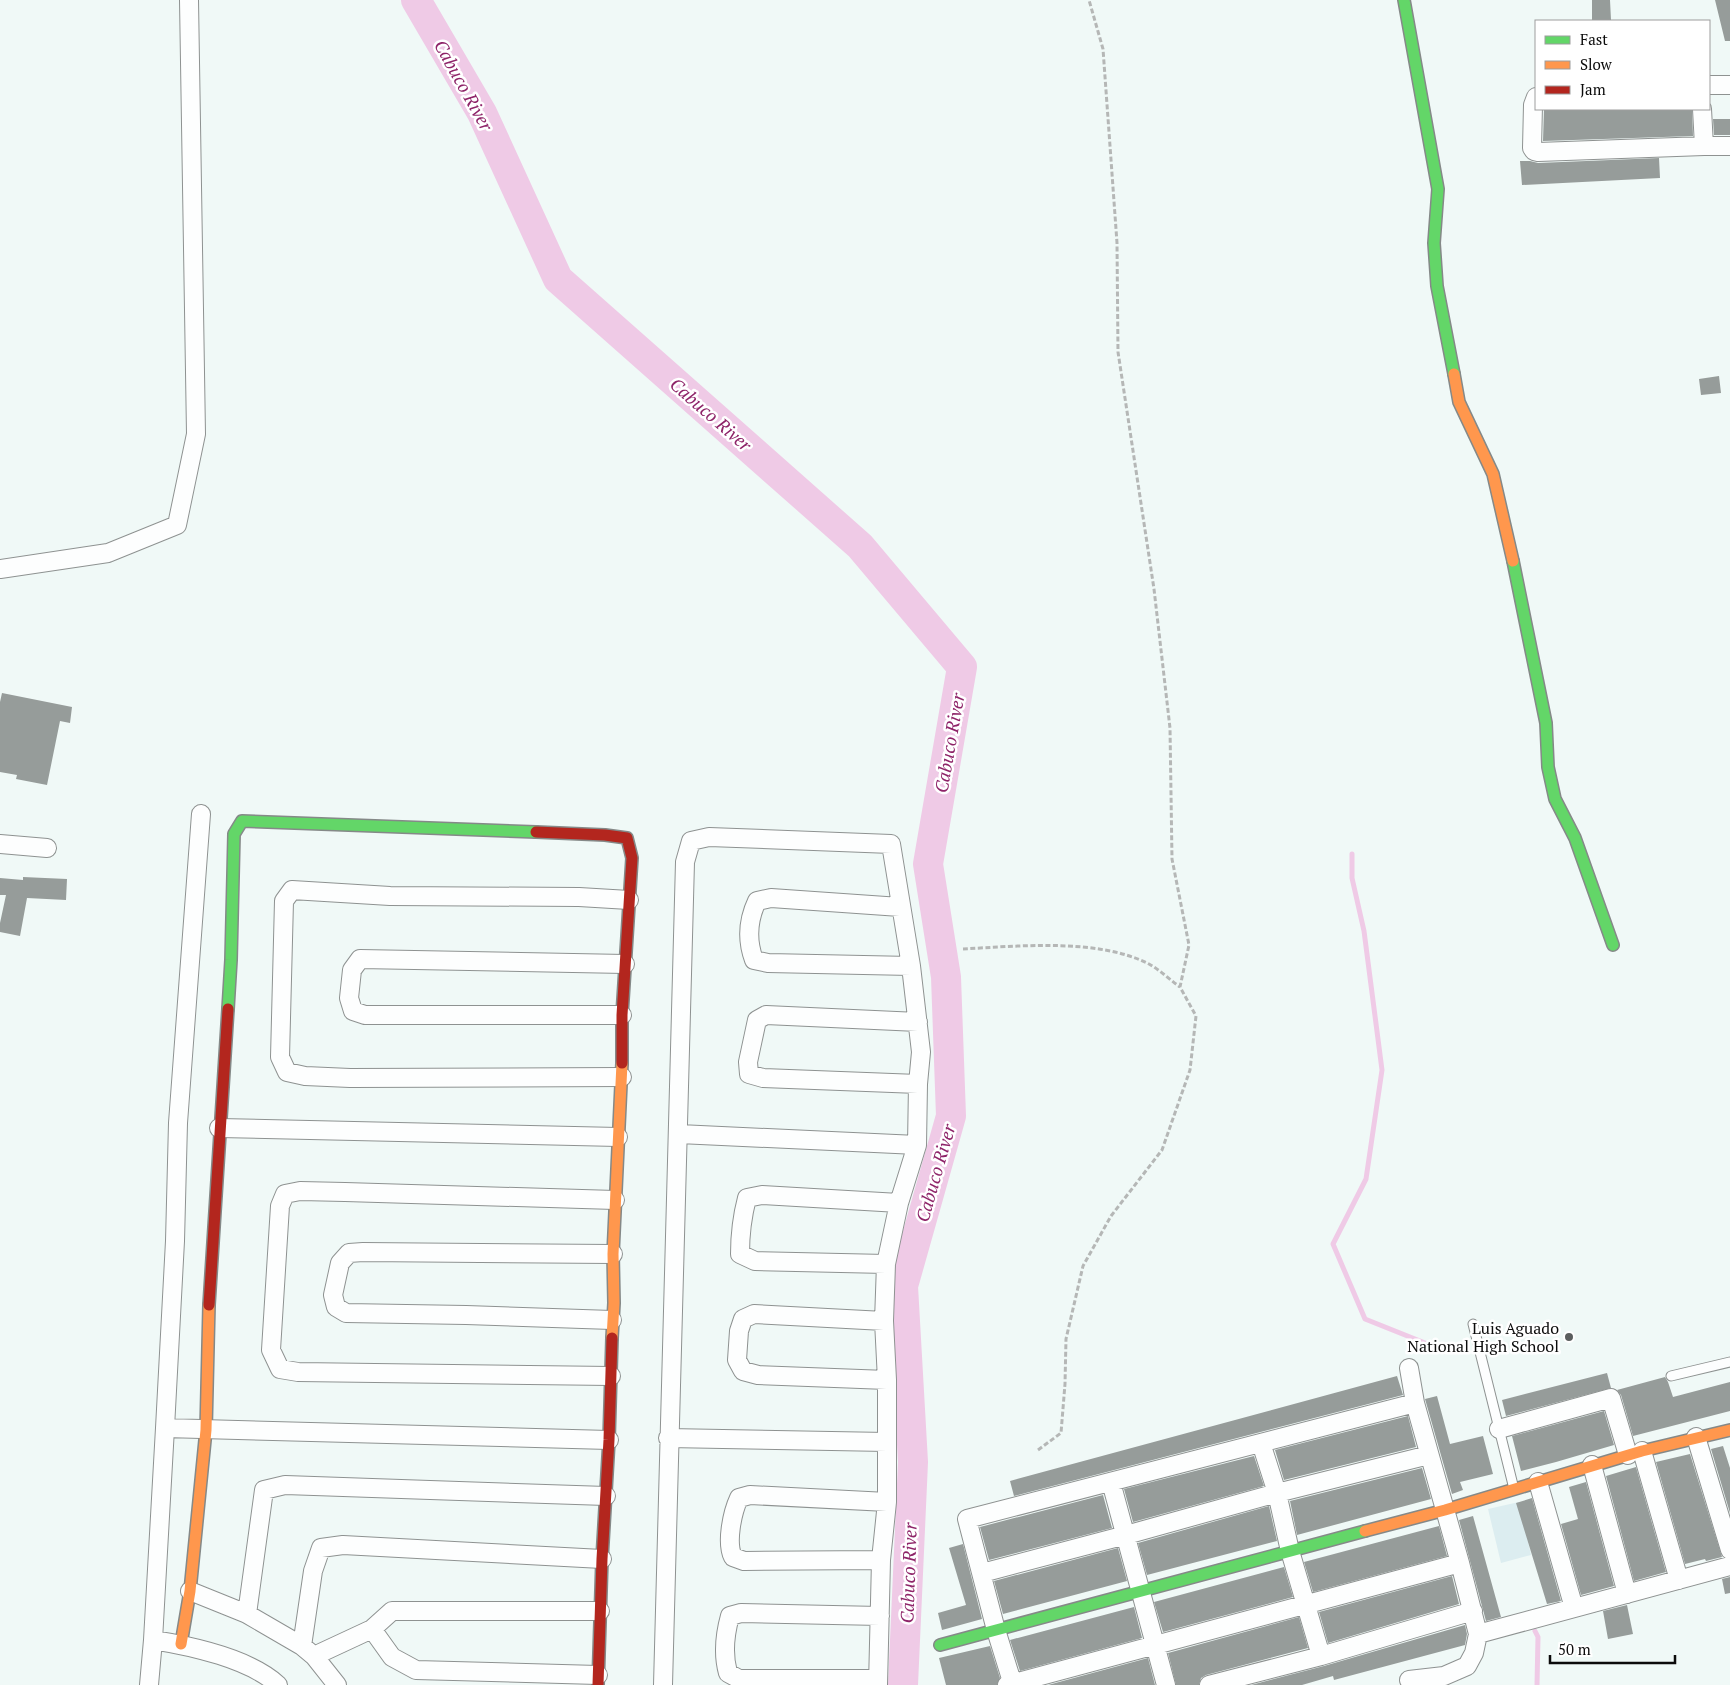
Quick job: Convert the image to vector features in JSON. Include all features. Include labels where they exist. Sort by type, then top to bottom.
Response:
[{"type":"street","points":[[0,569],[108,553],[177,524],[196,434],[189,0]]},
{"type":"street","points":[[1404,0],[1438,189],[1434,242],[1437,286],[1459,402],[1493,474],[1501,504],[1546,723],[1548,767],[1555,799],[1575,838],[1613,945]]},
{"type":"street","points":[[1710,85],[1730,85]]},
{"type":"street","points":[[1535,100],[1533,105],[1532,148],[1534,151],[1730,146]]},
{"type":"street","points":[[1702,110],[1704,146]]},
{"type":"street","points":[[149,1685],[165,1428],[178,1123],[201,814]]},
{"type":"street","points":[[181,1644],[190,1592],[206,1430],[209,1289],[232,960],[234,834],[242,820],[605,835],[626,838],[632,858],[624,964],[622,1077],[613,1254],[609,1440],[602,1559],[598,1680],[416,1670],[392,1657],[372,1629]]},
{"type":"street","points":[[663,1685],[668,1438],[679,1134],[685,862],[691,841],[710,837],[891,844],[911,966],[921,1052],[918,1084],[918,1145],[899,1203],[886,1264],[884,1321],[887,1380],[887,1502],[880,1560],[880,1616],[878,1682],[739,1679],[728,1673],[725,1661],[727,1628],[730,1616],[741,1613],[880,1616]]},
{"type":"street","points":[[0,844],[47,848]]},
{"type":"street","points":[[622,1077],[350,1078],[305,1076],[286,1072],[280,1057],[284,901],[292,890],[390,896],[580,897],[630,900]]},
{"type":"street","points":[[900,907],[771,898],[756,901],[751,913],[749,946],[754,960],[768,964],[911,966]]},
{"type":"street","points":[[622,1015],[365,1015],[353,1011],[349,998],[352,970],[360,959],[624,964]]},
{"type":"street","points":[[918,1022],[766,1015],[757,1020],[748,1062],[749,1074],[763,1078],[918,1084]]},
{"type":"street","points":[[219,1128],[618,1137]]},
{"type":"street","points":[[679,1134],[918,1145]]},
{"type":"street","points":[[611,1376],[298,1372],[280,1369],[271,1350],[280,1206],[285,1194],[345,1192],[615,1200]]},
{"type":"street","points":[[886,1264],[755,1261],[740,1254],[743,1212],[747,1198],[762,1194],[899,1203]]},
{"type":"street","points":[[612,1320],[346,1313],[336,1307],[333,1295],[340,1263],[349,1253],[613,1254]]},
{"type":"street","points":[[884,1321],[754,1314],[743,1319],[740,1331],[738,1360],[743,1372],[758,1375],[887,1380]]},
{"type":"street","points":[[1409,1368],[1415,1403],[1478,1634],[1474,1653],[1467,1666],[1444,1676],[1409,1680]]},
{"type":"street","points":[[1499,1429],[1611,1398],[1635,1453],[1679,1580]]},
{"type":"street","points":[[1415,1403],[967,1519],[1011,1684],[1460,1563]]},
{"type":"street","points":[[165,1428],[609,1440]]},
{"type":"street","points":[[940,1645],[1445,1510],[1592,1465],[1696,1436],[1730,1430]]},
{"type":"street","points":[[1696,1436],[1730,1550]]},
{"type":"street","points":[[668,1438],[887,1442]]},
{"type":"street","points":[[1261,1443],[1277,1493],[1290,1551],[1321,1656]]},
{"type":"street","points":[[982,1573],[1126,1536],[1277,1493],[1429,1455]]},
{"type":"street","points":[[1592,1465],[1628,1594]]},
{"type":"street","points":[[1110,1482],[1166,1685]]},
{"type":"street","points":[[1538,1482],[1574,1608]]},
{"type":"street","points":[[247,1614],[264,1490],[285,1485],[606,1496]]},
{"type":"street","points":[[880,1560],[744,1561],[733,1557],[729,1549],[734,1509],[739,1498],[750,1495],[887,1502]]},
{"type":"street","points":[[308,1651],[313,1571],[321,1548],[343,1545],[602,1559]]},
{"type":"street","points":[[1478,1634],[1730,1566]]},
{"type":"street","points":[[190,1592],[247,1614],[308,1651],[336,1685]]},
{"type":"street","points":[[308,1651],[372,1629],[392,1611],[600,1611]]},
{"type":"street","points":[[1208,1685],[1321,1656],[1473,1611]]},
{"type":"street","points":[[153,1640],[181,1644],[214,1653],[244,1664],[274,1680],[278,1685]]},
{"type":"lane","points":[[1473,1324],[1514,1489]]},
{"type":"lane","points":[[1671,1376],[1730,1362]]},
{"type":"path","points":[[1089,0],[1103,49],[1118,243],[1118,352],[1154,589],[1170,728],[1172,859],[1189,945],[1180,988]]},
{"type":"path","points":[[964,949],[1035,945],[1109,950],[1150,964],[1180,988],[1196,1016],[1190,1070],[1162,1150],[1112,1216],[1083,1266],[1066,1339],[1061,1434],[1038,1450]]},
{"type":"shaded area","points":[[1519,1502],[1531,1555],[1501,1563],[1488,1509]]},
{"type":"building","points":[[1592,0],[1610,0],[1611,20],[1592,20]]},
{"type":"building","points":[[1715,0],[1730,0],[1730,41],[1725,41]]},
{"type":"building","points":[[1544,110],[1692,110],[1693,136],[1543,141]]},
{"type":"building","points":[[1713,119],[1730,119],[1730,135],[1714,135]]},
{"type":"building","points":[[1659,158],[1660,178],[1522,185],[1520,161],[1538,163]]},
{"type":"building","points":[[1719,376],[1721,393],[1701,395],[1699,379]]},
{"type":"building","points":[[2,693],[72,707],[70,723],[60,721],[47,785],[16,779],[17,775],[0,772],[0,702]]},
{"type":"building","points":[[23,877],[67,879],[66,900],[27,898],[20,936],[0,932],[6,895],[0,895],[0,878],[23,880]]},
{"type":"building","points":[[1607,1373],[1611,1388],[1506,1416],[1502,1400]]},
{"type":"building","points":[[1397,1376],[1403,1395],[1014,1496],[1010,1481]]},
{"type":"building","points":[[1665,1377],[1673,1397],[1730,1382],[1730,1411],[1633,1436],[1621,1395],[1617,1390]]},
{"type":"building","points":[[1437,1396],[1450,1444],[1483,1436],[1493,1474],[1460,1482],[1463,1490],[1452,1494],[1425,1399]]},
{"type":"building","points":[[1604,1411],[1614,1445],[1521,1471],[1512,1436]]},
{"type":"building","points":[[1408,1416],[1416,1447],[1284,1480],[1275,1450]]},
{"type":"building","points":[[1723,1446],[1730,1468],[1730,1513],[1711,1449]]},
{"type":"building","points":[[1690,1454],[1722,1557],[1685,1564],[1656,1462]]},
{"type":"building","points":[[1254,1456],[1264,1486],[1133,1522],[1124,1489]]},
{"type":"building","points":[[1636,1467],[1666,1572],[1634,1581],[1606,1476]]},
{"type":"building","points":[[1422,1468],[1431,1499],[1297,1535],[1290,1501]]},
{"type":"building","points":[[1586,1482],[1614,1586],[1581,1595],[1561,1524],[1578,1519],[1569,1487]]},
{"type":"building","points":[[1103,1495],[1112,1528],[989,1560],[980,1527]]},
{"type":"building","points":[[1532,1498],[1561,1601],[1547,1604],[1516,1503]]},
{"type":"building","points":[[1269,1506],[1277,1541],[1147,1575],[1138,1543]]},
{"type":"building","points":[[1473,1516],[1501,1617],[1486,1621],[1459,1520]]},
{"type":"building","points":[[1439,1526],[1447,1556],[1313,1592],[1304,1562]]},
{"type":"building","points":[[963,1544],[982,1619],[942,1630],[938,1613],[966,1605],[949,1548]]},
{"type":"building","points":[[1118,1548],[1127,1581],[1003,1614],[994,1581]]},
{"type":"building","points":[[1284,1567],[1293,1597],[1163,1632],[1154,1602]]},
{"type":"building","points":[[1452,1576],[1459,1604],[1328,1643],[1319,1612]]},
{"type":"building","points":[[1730,1577],[1730,1593],[1725,1594],[1722,1579]]},
{"type":"building","points":[[1627,1605],[1633,1634],[1608,1639],[1603,1611]]},
{"type":"building","points":[[1134,1607],[1142,1638],[1020,1671],[1010,1640]]},
{"type":"building","points":[[1299,1617],[1308,1648],[1206,1675],[1201,1678],[1199,1685],[1176,1685],[1168,1653]]},
{"type":"building","points":[[1465,1625],[1467,1634],[1465,1645],[1334,1680],[1333,1676],[1302,1685],[1251,1685],[1324,1666]]},
{"type":"building","points":[[990,1646],[1000,1678],[997,1685],[946,1685],[939,1658]]},
{"type":"building","points":[[1148,1658],[1155,1685],[1048,1685]]},
{"type":"waterway","name":"Cabuco River","points":[[416,0],[482,113],[558,279],[860,546],[962,667],[928,864],[946,977],[951,1116],[903,1286],[913,1462],[903,1685]]},
{"type":"waterway","points":[[1352,854],[1352,878],[1364,931],[1382,1070],[1366,1179],[1333,1244],[1365,1319],[1435,1347]]},
{"type":"waterway","points":[[1535,1631],[1538,1637],[1537,1685]]},
{"type":"traffic: fast","points":[[1404,0],[1438,189],[1434,243],[1437,286],[1454,374]]},
{"type":"traffic: fast","points":[[1513,561],[1546,723],[1548,767],[1555,799],[1575,838],[1613,945]]},
{"type":"traffic: fast","points":[[228,1009],[234,834],[242,821],[536,832]]},
{"type":"traffic: fast","points":[[940,1645],[1365,1531]]},
{"type":"traffic: slow","points":[[1454,374],[1459,402],[1493,474],[1513,561]]},
{"type":"traffic: slow","points":[[612,1338],[614,1303],[613,1254],[622,1063]]},
{"type":"traffic: slow","points":[[181,1644],[190,1591],[206,1430],[209,1305]]},
{"type":"traffic: slow","points":[[1365,1531],[1445,1510],[1642,1451],[1730,1430]]},
{"type":"traffic: jam","points":[[536,832],[605,835],[627,838],[632,858],[622,1015],[622,1063]]},
{"type":"traffic: jam","points":[[209,1305],[228,1009]]},
{"type":"traffic: jam","points":[[598,1685],[612,1338]]},
{"type":"place","name":"Luis Aguado National High School","points":[[1569,1337]]}]
